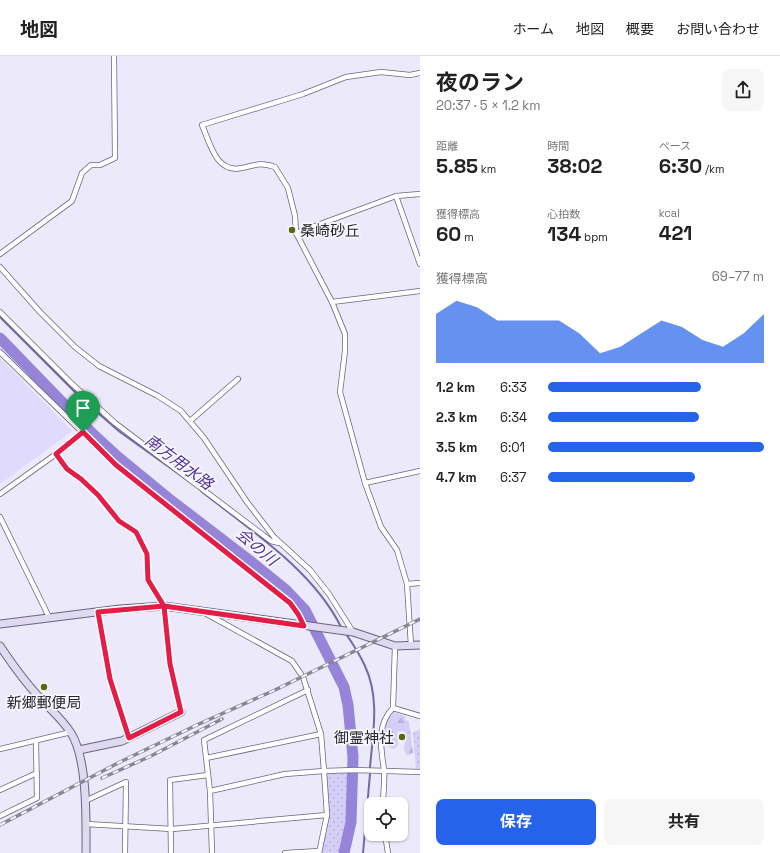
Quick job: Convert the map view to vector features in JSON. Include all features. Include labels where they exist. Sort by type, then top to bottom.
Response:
[{"type":"street","points":[[0,254],[72,201],[82,173],[91,165],[100,165],[115,158],[114,56]]},
{"type":"street","points":[[411,645],[407,584],[397,550],[381,527],[365,483],[340,392],[345,352],[345,334],[332,302],[296,233],[295,216],[288,188],[274,167],[262,163],[239,169],[225,167],[216,159],[202,125],[303,94],[346,77],[380,72],[410,75],[420,73]]},
{"type":"street","points":[[296,233],[396,196],[420,194]]},
{"type":"street","points":[[396,196],[420,264]]},
{"type":"street","points":[[0,267],[40,312],[75,347],[99,366],[158,396],[181,412],[190,421],[217,456],[247,502],[280,543],[310,570],[329,594],[353,632]]},
{"type":"street","points":[[332,302],[420,291]]},
{"type":"street","points":[[0,312],[70,383],[115,423],[270,541],[280,543]]},
{"type":"street","points":[[0,352],[116,465],[290,603],[304,626]]},
{"type":"street","points":[[190,421],[238,380]]},
{"type":"street","points":[[0,494],[56,454],[83,432]]},
{"type":"street","points":[[56,454],[67,469],[81,479],[98,495],[119,521],[136,532],[147,554],[148,580],[164,606],[170,664],[181,712],[114,744],[79,750]]},
{"type":"street","points":[[365,483],[420,470]]},
{"type":"street","points":[[0,517],[49,617]]},
{"type":"street","points":[[407,584],[420,583]]},
{"type":"street","points":[[0,624],[49,617],[164,606],[204,613],[353,632],[395,646],[420,644]]},
{"type":"street","points":[[98,612],[110,679],[129,738]]},
{"type":"street","points":[[204,613],[292,661],[308,690],[321,734],[327,815],[319,852],[285,853]]},
{"type":"street","points":[[0,646],[25,682],[71,732],[79,750],[85,801],[86,853]]},
{"type":"street","points":[[383,797],[384,771],[380,739],[385,716],[393,708],[395,646]]},
{"type":"street","points":[[212,853],[210,791],[204,740],[308,690]]},
{"type":"street","points":[[393,708],[420,716]]},
{"type":"street","points":[[0,749],[71,732]]},
{"type":"street","points":[[206,758],[321,734]]},
{"type":"street","points":[[0,816],[37,798],[36,741]]},
{"type":"street","points":[[210,791],[285,774],[349,770],[420,772]]},
{"type":"street","points":[[0,790],[37,773]]},
{"type":"street","points":[[171,853],[172,829],[170,780],[208,776]]},
{"type":"street","points":[[85,801],[126,782],[124,826],[125,853]]},
{"type":"street","points":[[86,824],[172,829],[327,815]]},
{"type":"street","points":[[386,841],[388,853]]},
{"type":"shaded area","points":[[0,358],[72,431],[0,484]]},
{"type":"green space","points":[[394,712],[405,716],[405,719],[409,722],[413,753],[410,755],[407,755],[404,750],[407,738],[404,731],[397,732],[398,745],[394,749],[384,745],[383,736],[386,722]]},
{"type":"green space","points":[[420,730],[420,770],[416,770],[413,732]]},
{"type":"green space","points":[[349,771],[349,813],[341,853],[320,853],[328,815],[325,772]]},
{"type":"waterway","name":"南方用水路","points":[[0,317],[83,400],[120,432],[190,482]]},
{"type":"waterway","name":"会の川","points":[[0,338],[93,434],[118,457],[286,590],[305,610],[344,687],[348,705],[353,757],[351,822],[344,853]]},
{"type":"waterway","name":"南方用水路","points":[[201,491],[279,552],[297,569],[329,606],[341,627]]},
{"type":"waterway","name":"南方用水路","points":[[346,634],[365,666],[373,690],[374,729],[370,767]]},
{"type":"waterway","name":"南方用水路","points":[[363,853],[370,774]]},
{"type":"railway","points":[[0,825],[120,762],[275,690],[420,619]]},
{"type":"railway","points":[[102,778],[151,756],[222,719]]},
{"type":"place","name":"桑崎砂丘","points":[[292,230]]},
{"type":"place","name":"新郷郵便局","points":[[44,687]]},
{"type":"place","name":"御霊神社","points":[[402,737]]},
{"type":"route","points":[[83,432],[56,454],[67,469],[81,479],[98,495],[119,521],[136,532],[147,554],[148,580],[164,606],[170,664],[181,712],[129,738],[110,679],[98,612],[136,607],[164,606],[204,613],[304,626],[290,603],[116,465],[83,432]]}]
